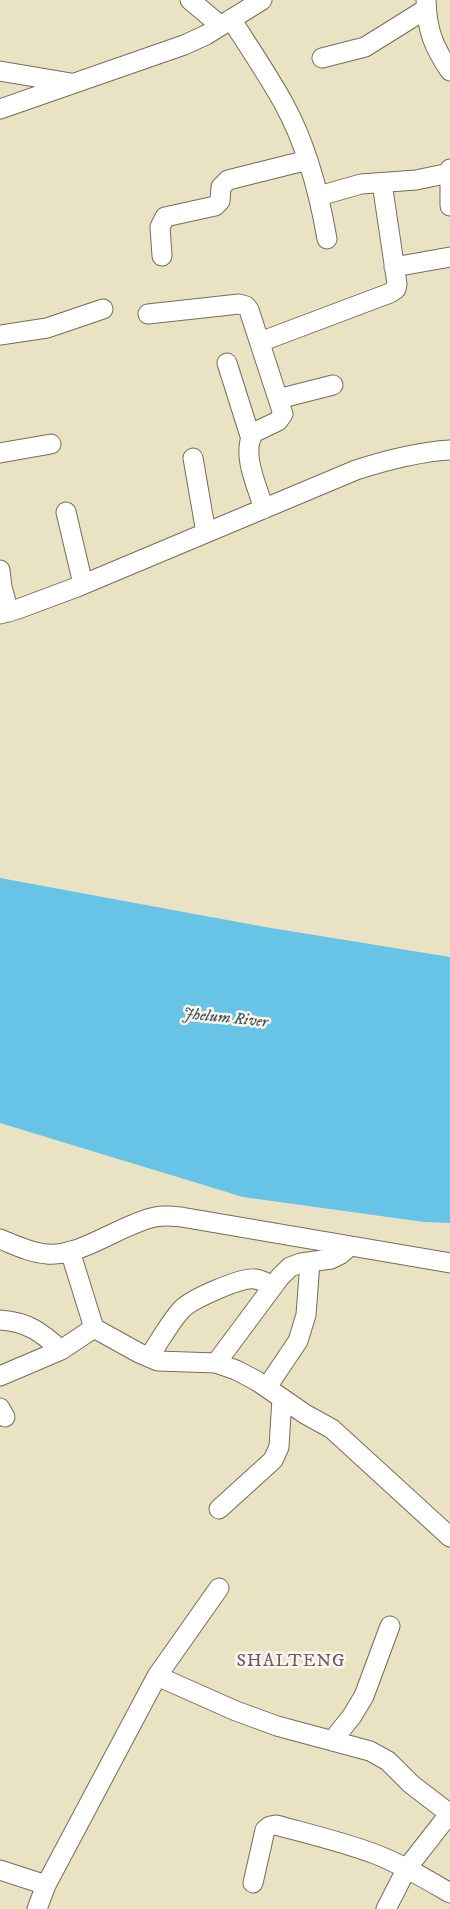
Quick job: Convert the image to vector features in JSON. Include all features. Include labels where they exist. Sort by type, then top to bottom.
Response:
[{"type":"street","points":[[190,0],[226,22],[284,105],[308,160],[320,196],[328,239]]},
{"type":"street","points":[[0,109],[184,45],[262,0]]},
{"type":"street","points":[[322,58],[366,47],[426,4]]},
{"type":"street","points":[[426,4],[428,31],[450,71]]},
{"type":"street","points":[[0,71],[73,83]]},
{"type":"street","points":[[162,256],[160,227],[165,216],[215,206],[220,201],[221,187],[228,180],[308,160]]},
{"type":"street","points":[[320,196],[352,186],[416,180],[450,171],[450,206]]},
{"type":"street","points":[[260,342],[394,291],[397,284],[382,183]]},
{"type":"street","points":[[394,267],[450,257]]},
{"type":"street","points":[[148,314],[238,304],[246,306],[249,310],[282,410],[281,418],[254,433],[249,447],[252,469],[264,509]]},
{"type":"street","points":[[0,335],[47,328],[103,309]]},
{"type":"street","points":[[227,363],[251,438]]},
{"type":"street","points":[[278,398],[333,385]]},
{"type":"street","points":[[0,453],[51,444]]},
{"type":"street","points":[[0,570],[4,613],[83,584],[356,470],[392,458],[450,450]]},
{"type":"street","points":[[193,458],[206,533]]},
{"type":"street","points":[[66,512],[83,584]]},
{"type":"street","points":[[0,1238],[37,1252],[56,1254],[70,1252],[144,1220],[163,1216],[181,1217],[450,1263]]},
{"type":"street","points":[[216,1363],[273,1286],[290,1267],[301,1262],[331,1259],[341,1254],[350,1246]]},
{"type":"street","points":[[70,1252],[94,1328],[158,1360],[216,1363],[236,1370],[332,1429],[450,1537]]},
{"type":"street","points":[[220,1508],[273,1460],[279,1447],[274,1393],[298,1341],[306,1316],[310,1262]]},
{"type":"street","points":[[149,1357],[182,1309],[196,1298],[249,1279],[263,1281],[273,1286]]},
{"type":"street","points":[[0,1320],[22,1323],[36,1329],[61,1350]]},
{"type":"street","points":[[0,1376],[61,1350],[94,1328]]},
{"type":"street","points":[[36,1909],[46,1885],[158,1676],[219,1588]]},
{"type":"street","points":[[332,1742],[352,1716],[364,1696],[390,1626]]},
{"type":"street","points":[[158,1676],[236,1711],[286,1729],[380,1755],[425,1796],[450,1813],[407,1868],[386,1909]]},
{"type":"street","points":[[252,1882],[265,1830],[270,1826],[276,1825],[376,1854],[407,1868],[450,1893]]},
{"type":"street","points":[[0,1870],[46,1885]]},
{"type":"water","name":"Jhelum River","points":[[0,878],[265,927],[450,957],[450,1223],[424,1222],[243,1197],[0,1123]]},
{"type":"district","name":"SHALTENG","points":[[291,1662]]}]
